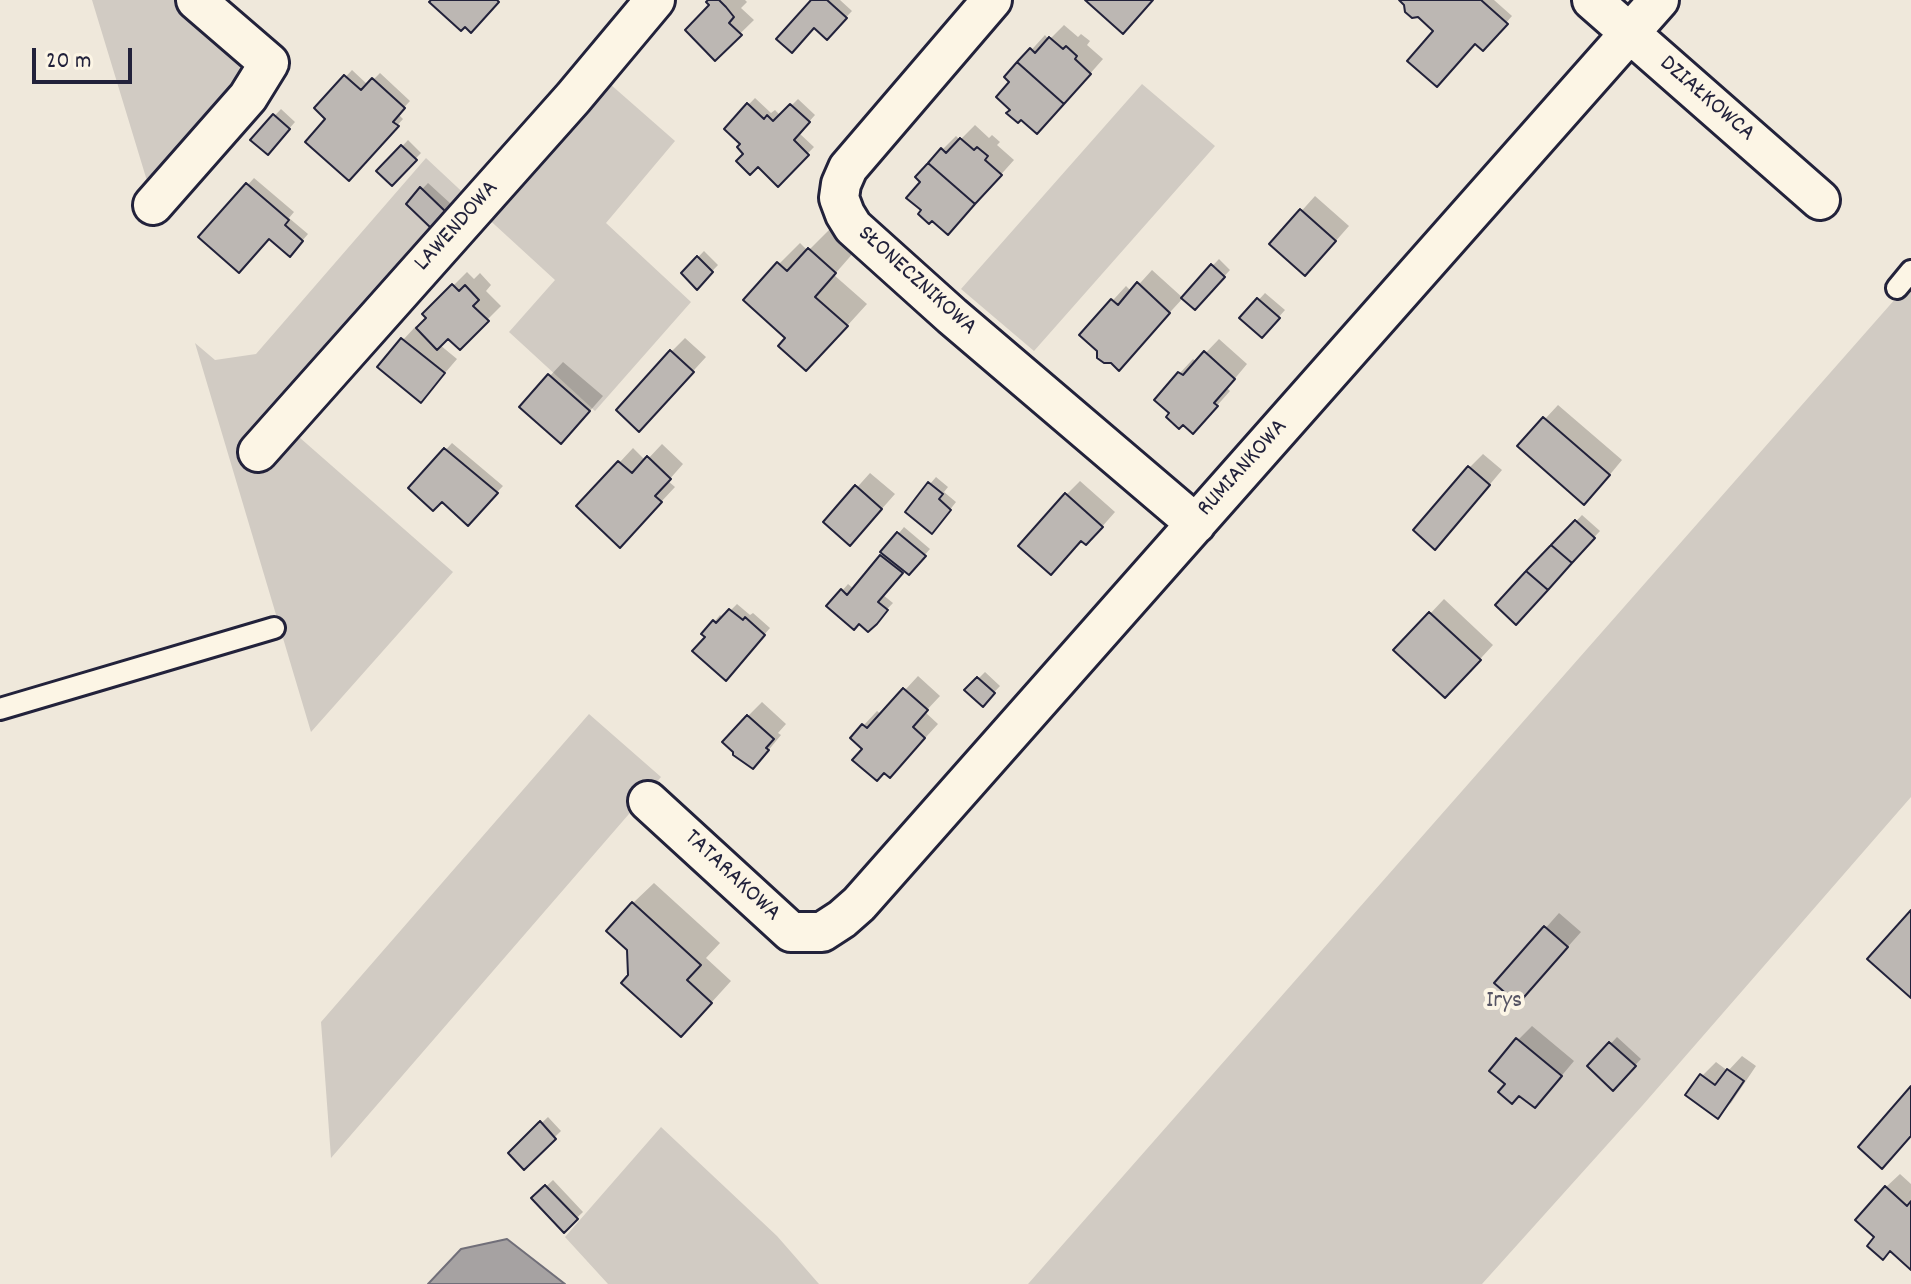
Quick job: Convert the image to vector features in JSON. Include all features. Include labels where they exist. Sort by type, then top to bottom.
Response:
[{"type":"street","points":[[153,205],[248,97],[269,63],[196,0]]},
{"type":"street","name":"LAWENDOWA","points":[[258,452],[573,98],[655,0]]},
{"type":"street","name":"SŁONECZNIKOWA","points":[[992,0],[848,168],[839,198],[845,214],[853,227],[933,299],[1196,524]]},
{"type":"street","name":"DZIAŁKOWCA","points":[[1592,0],[1820,200]]},
{"type":"street","name":"RUMIANKOWA","points":[[822,932],[859,904],[1659,0]]},
{"type":"street","name":"TATARAKOWA","points":[[648,801],[791,932],[822,932]]},
{"type":"lane","points":[[1897,288],[1911,271]]},
{"type":"lane","points":[[0,709],[274,628]]},
{"type":"green space","points":[[92,0],[179,0],[238,52],[241,76],[151,194]]},
{"type":"green space","points":[[602,77],[675,141],[606,223],[691,302],[595,411],[509,332],[555,280],[483,214]]},
{"type":"green space","points":[[1142,84],[1215,146],[1034,351],[961,289]]},
{"type":"green space","points":[[426,158],[472,201],[291,430],[453,572],[311,732],[195,343],[215,360],[256,354]]},
{"type":"green space","name":"Irys","points":[[1911,281],[1911,797],[1642,1106],[1482,1284],[1028,1284]]},
{"type":"green space","points":[[589,714],[661,777],[331,1158],[321,1022]]},
{"type":"green space","points":[[661,1127],[777,1236],[819,1284],[608,1284],[565,1237]]},
{"type":"shaded area","points":[[507,1239],[565,1284],[428,1284],[461,1249]]},
{"type":"building","points":[[708,0],[719,0],[726,7],[734,17],[729,23],[742,35],[715,61],[685,30],[709,5]]},
{"type":"building","points":[[811,0],[827,0],[847,18],[827,40],[814,28],[792,53],[776,39]]},
{"type":"building","points":[[1085,0],[1153,0],[1123,34]]},
{"type":"building","points":[[1399,0],[1481,0],[1508,24],[1483,51],[1475,44],[1437,87],[1407,61],[1433,31],[1418,17],[1412,18],[1405,12]]},
{"type":"building","points":[[429,2],[499,2],[471,33],[465,27],[461,31]]},
{"type":"building","points":[[1049,37],[1063,49],[1066,46],[1091,74],[1064,104],[1017,62],[1030,48],[1035,53]]},
{"type":"building","points":[[1017,62],[1064,104],[1037,134],[1021,120],[1018,123],[1006,113],[1010,110],[996,97],[1009,82],[1004,77]]},
{"type":"building","points":[[344,75],[361,90],[372,78],[405,108],[393,122],[399,126],[349,181],[305,142],[325,119],[314,108]]},
{"type":"building","points":[[747,103],[764,119],[767,115],[773,121],[790,104],[810,122],[794,140],[809,155],[778,187],[758,167],[750,175],[736,161],[743,154],[737,147],[740,144],[724,129]]},
{"type":"building","points":[[273,114],[290,129],[268,155],[250,140]]},
{"type":"building","points":[[960,138],[974,150],[977,147],[988,156],[985,160],[1002,175],[975,204],[928,163],[941,148],[946,153]]},
{"type":"building","points":[[401,145],[417,160],[392,186],[376,171]]},
{"type":"building","points":[[928,163],[975,204],[948,235],[932,221],[929,224],[918,214],[921,210],[906,198],[920,182],[915,177]]},
{"type":"building","points":[[246,183],[289,220],[285,225],[303,241],[290,257],[269,239],[239,273],[198,237]]},
{"type":"building","points":[[420,187],[446,212],[431,228],[406,204]]},
{"type":"building","points":[[1300,209],[1336,241],[1305,276],[1269,244]]},
{"type":"building","points":[[808,248],[836,273],[815,297],[848,326],[806,371],[778,346],[785,338],[743,300],[777,262],[787,271]]},
{"type":"building","points":[[697,256],[713,272],[697,290],[681,273]]},
{"type":"building","points":[[1211,264],[1225,277],[1195,310],[1181,298]]},
{"type":"building","points":[[1137,282],[1170,313],[1119,371],[1111,363],[1097,358],[1097,351],[1079,335],[1111,299],[1118,305]]},
{"type":"building","points":[[452,284],[459,291],[465,285],[479,300],[473,306],[489,321],[460,350],[448,339],[437,350],[416,328],[426,318],[422,314]]},
{"type":"building","points":[[1257,298],[1280,318],[1262,338],[1239,318]]},
{"type":"building","points":[[401,338],[445,373],[421,403],[377,367]]},
{"type":"building","points":[[670,350],[694,372],[639,432],[616,410]]},
{"type":"building","points":[[1204,351],[1235,379],[1214,403],[1218,406],[1193,434],[1183,425],[1179,429],[1166,417],[1169,413],[1154,400],[1178,372],[1183,375]]},
{"type":"building","points":[[548,374],[590,411],[561,444],[519,407]]},
{"type":"building","points":[[1543,417],[1610,475],[1584,505],[1517,446]]},
{"type":"building","points":[[444,448],[498,493],[468,526],[442,502],[433,511],[408,488]]},
{"type":"building","points":[[647,456],[671,479],[655,496],[662,502],[620,548],[576,506],[618,461],[632,473]]},
{"type":"building","points":[[1468,466],[1490,485],[1435,550],[1413,530]]},
{"type":"building","points":[[928,482],[943,494],[939,499],[951,510],[932,534],[905,512]]},
{"type":"building","points":[[855,485],[882,509],[850,546],[823,522]]},
{"type":"building","points":[[1065,493],[1103,527],[1086,545],[1081,541],[1051,575],[1018,546]]},
{"type":"building","points":[[1575,520],[1595,538],[1572,563],[1551,545]]},
{"type":"building","points":[[897,532],[926,556],[909,575],[880,552]]},
{"type":"building","points":[[1551,545],[1572,563],[1548,590],[1526,571]]},
{"type":"building","points":[[880,555],[903,573],[878,602],[888,610],[877,624],[868,632],[859,624],[854,630],[826,606],[841,589],[847,595]]},
{"type":"building","points":[[1526,571],[1548,590],[1516,625],[1495,605]]},
{"type":"building","points":[[729,609],[743,620],[745,617],[765,635],[726,681],[692,651],[705,637],[701,634],[713,620],[716,623]]},
{"type":"building","points":[[1429,612],[1481,660],[1445,698],[1393,650]]},
{"type":"building","points":[[977,677],[995,693],[983,707],[964,690]]},
{"type":"building","points":[[903,688],[928,710],[913,727],[925,738],[890,778],[884,773],[877,781],[852,760],[862,749],[850,738],[862,724],[867,728]]},
{"type":"building","points":[[747,715],[774,739],[753,769],[733,755],[722,742]]},
{"type":"building","points":[[632,902],[701,965],[687,980],[712,1003],[681,1037],[621,983],[628,975],[627,950],[606,931]]},
{"type":"building","points":[[1911,910],[1911,998],[1867,959]]},
{"type":"building","points":[[1544,926],[1568,947],[1518,1004],[1494,983]]},
{"type":"building","points":[[1516,1038],[1562,1076],[1535,1108],[1519,1096],[1512,1104],[1498,1092],[1505,1084],[1489,1071]]},
{"type":"building","points":[[1609,1042],[1636,1066],[1613,1091],[1587,1066]]},
{"type":"building","points":[[1727,1069],[1744,1081],[1718,1119],[1685,1095],[1700,1074],[1715,1085]]},
{"type":"building","points":[[1911,1086],[1911,1136],[1882,1169],[1858,1147]]},
{"type":"building","points":[[540,1121],[556,1139],[524,1170],[508,1153]]},
{"type":"building","points":[[545,1185],[578,1219],[564,1233],[531,1198]]},
{"type":"building","points":[[1885,1186],[1907,1206],[1911,1201],[1911,1270],[1890,1251],[1883,1260],[1867,1246],[1874,1237],[1855,1220]]}]
